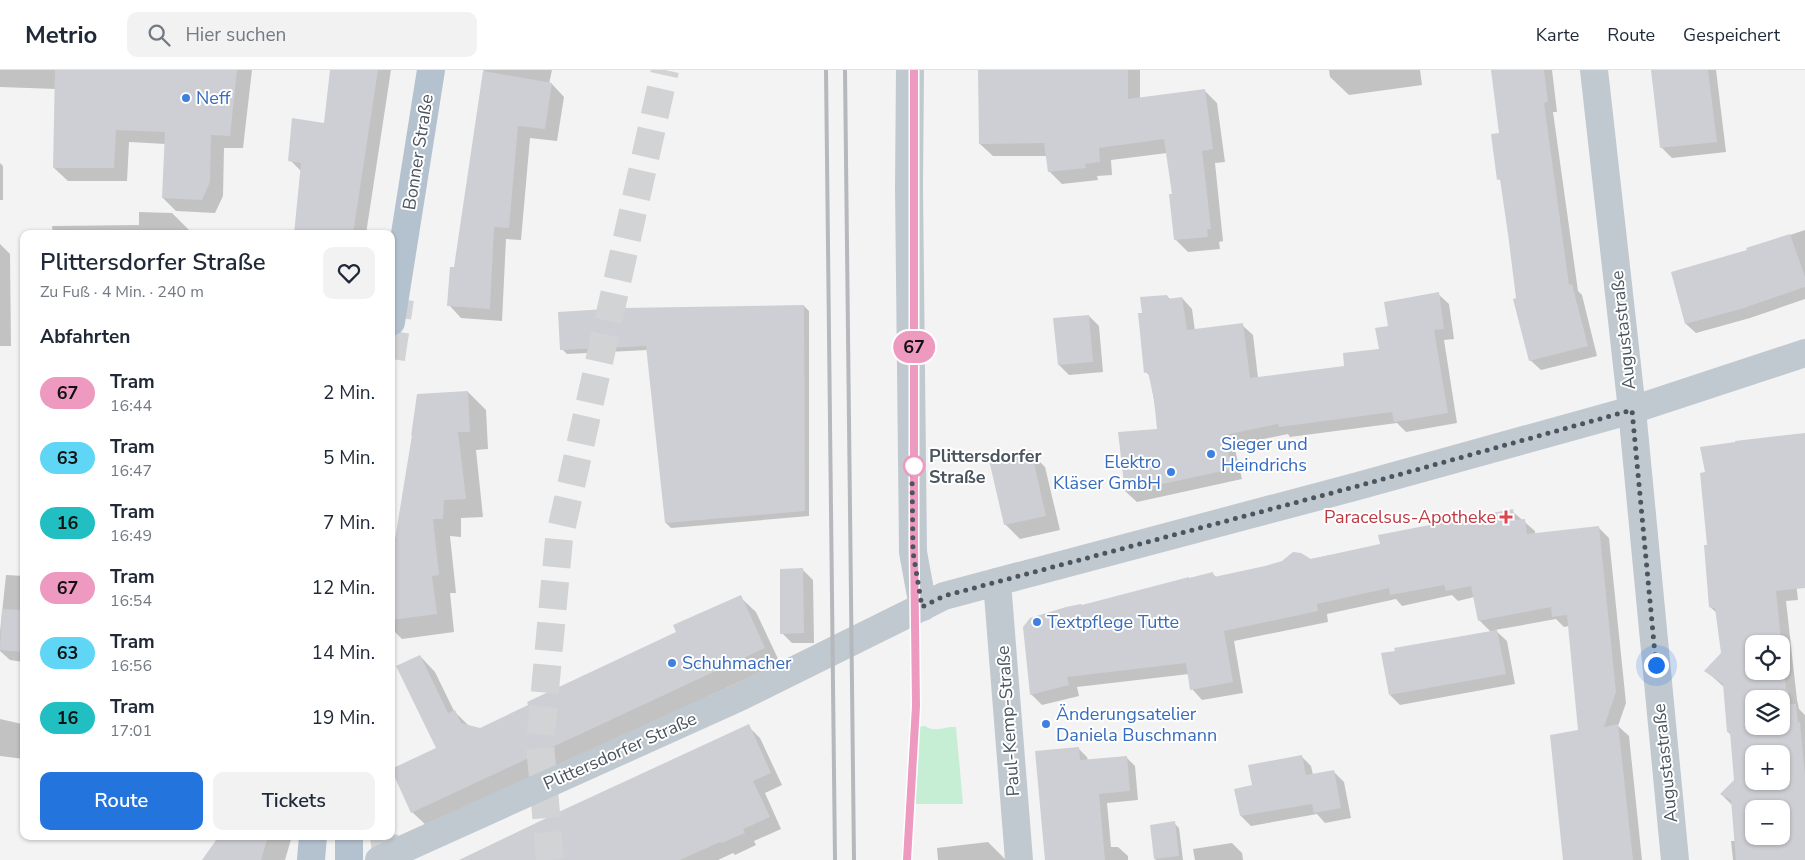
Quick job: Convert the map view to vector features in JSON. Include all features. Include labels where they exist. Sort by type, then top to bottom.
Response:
[{"type":"main road","name":"Bonner Straße","points":[[395,297],[431,70]]},
{"type":"main road","points":[[311,860],[313,840]]},
{"type":"main road","points":[[349,840],[349,860]]},
{"type":"street","points":[[910,70],[909,187],[913,552],[922,607]]},
{"type":"street","name":"Augustastraße","points":[[1594,70],[1632,410],[1675,860]]},
{"type":"street","name":"Plittersdorfer Straße","points":[[379,860],[740,697],[944,596],[1358,486],[1632,410],[1805,353]]},
{"type":"street","name":"Paul-Kemp-Straße","points":[[997,582],[1019,860]]},
{"type":"green space","points":[[925,726],[932,729],[956,727],[963,804],[915,804],[914,727]]},
{"type":"building","points":[[55,70],[237,70],[230,136],[211,135],[210,182],[202,200],[162,198],[165,132],[116,130],[114,168],[53,168]]},
{"type":"building","points":[[330,70],[378,70],[354,230],[294,230],[301,163],[288,161],[292,118],[324,123]]},
{"type":"building","points":[[978,70],[1128,70],[1128,99],[1205,89],[1213,149],[1202,151],[1211,229],[1207,229],[1208,237],[1174,240],[1169,194],[1172,194],[1164,139],[1099,148],[1100,162],[1085,164],[1086,168],[1048,172],[1044,143],[979,144]]},
{"type":"building","points":[[1491,70],[1544,70],[1548,102],[1544,103],[1569,285],[1572,284],[1588,346],[1529,361],[1513,299],[1516,298],[1508,234],[1500,179],[1497,180],[1491,134],[1499,133]]},
{"type":"building","points":[[1651,70],[1708,70],[1717,142],[1660,148]]},
{"type":"building","points":[[483,71],[552,83],[545,129],[518,126],[509,228],[494,227],[490,309],[447,306],[450,267],[454,267]]},
{"type":"building","points":[[1790,234],[1805,277],[1805,287],[1741,309],[1685,324],[1671,272],[1747,250],[1746,248]]},
{"type":"building","points":[[1439,292],[1444,329],[1434,330],[1448,413],[1394,422],[1392,412],[1279,427],[1278,424],[1224,435],[1232,469],[1125,492],[1118,432],[1157,429],[1154,399],[1148,372],[1144,373],[1138,313],[1142,313],[1140,297],[1167,295],[1168,299],[1182,297],[1187,330],[1243,323],[1250,378],[1344,366],[1343,353],[1379,349],[1375,328],[1388,326],[1384,302]]},
{"type":"building","points":[[804,305],[805,511],[665,523],[646,346],[560,350],[558,312],[622,308]]},
{"type":"building","points":[[1089,315],[1093,362],[1058,365],[1053,318]]},
{"type":"building","points":[[468,391],[470,432],[458,432],[466,499],[444,500],[443,519],[433,519],[439,575],[432,576],[437,614],[395,619],[395,539],[417,394]]},
{"type":"building","points":[[1805,433],[1805,588],[1776,591],[1780,635],[1745,635],[1745,680],[1785,680],[1786,690],[1745,690],[1745,735],[1790,735],[1790,704],[1796,704],[1798,723],[1800,722],[1805,776],[1805,860],[1736,860],[1731,800],[1720,794],[1734,780],[1723,684],[1704,671],[1721,653],[1715,608],[1709,607],[1704,545],[1707,545],[1700,473],[1705,472],[1700,447]]},
{"type":"building","points":[[1031,450],[1046,516],[1004,525],[989,460]]},
{"type":"building","points":[[1513,509],[1515,520],[1525,519],[1527,534],[1599,526],[1616,692],[1604,727],[1618,724],[1633,860],[1563,860],[1550,735],[1578,730],[1567,615],[1552,617],[1551,607],[1478,621],[1471,586],[1446,591],[1444,585],[1390,595],[1389,588],[1317,604],[1318,611],[1224,631],[1233,682],[1190,690],[1186,663],[1067,677],[1069,685],[1030,695],[1023,627],[1030,618],[1066,607],[1082,605],[1189,577],[1213,572],[1214,577],[1265,566],[1282,561],[1293,552],[1301,553],[1311,559],[1380,544],[1378,535]]},
{"type":"building","points":[[803,568],[804,633],[780,634],[780,569]]},
{"type":"building","points":[[741,595],[765,648],[411,813],[395,778],[395,767],[436,748],[396,666],[420,655],[448,713],[455,710],[461,723],[480,728],[528,705],[527,702],[676,632],[673,625]]},
{"type":"building","points":[[2,609],[20,610],[20,652],[0,650]]},
{"type":"building","points":[[1497,630],[1506,674],[1389,695],[1381,653],[1395,651],[1394,648]]},
{"type":"building","points":[[749,724],[771,773],[753,781],[770,817],[743,829],[745,833],[680,860],[459,860],[563,810]]},
{"type":"building","points":[[1079,747],[1080,760],[1127,756],[1130,791],[1099,794],[1105,860],[1045,860],[1035,751]]},
{"type":"building","points":[[1302,755],[1306,775],[1334,770],[1341,808],[1314,813],[1312,804],[1240,816],[1234,789],[1252,785],[1248,765]]},
{"type":"building","points":[[1175,821],[1179,856],[1154,859],[1150,825]]},
{"type":"building","points":[[216,840],[267,840],[261,860],[202,860]]},
{"type":"tunnel","points":[[550,860],[540,744],[559,539],[665,70]]},
{"type":"tunnel","points":[[395,332],[400,299]]},
{"type":"tunnel","points":[[384,840],[387,860]]},
{"type":"railway","points":[[826,70],[835,860]]},
{"type":"railway","points":[[845,70],[854,860]]},
{"type":"tram line","name":"67","points":[[907,860],[916,706],[914,70]]},
{"type":"place","name":"Neff","points":[[186,98]]},
{"type":"place","name":"Sieger und Heindrichs","points":[[1211,454]]},
{"type":"place","name":"Plittersdorfer Straße","points":[[914,466]]},
{"type":"place","name":"Elektro Kläser GmbH","points":[[1171,472]]},
{"type":"place","name":"Paracelsus-Apotheke","points":[[1506,517]]},
{"type":"place","name":"Textpflege Tutte","points":[[1037,622]]},
{"type":"place","name":"Schuhmacher","points":[[672,663]]},
{"type":"place","name":"Änderungsatelier Daniela Buschmann","points":[[1046,724]]},
{"type":"route","points":[[914,466],[912,475],[913,552],[922,607],[944,596],[1358,486],[1632,410],[1656,665]]}]
